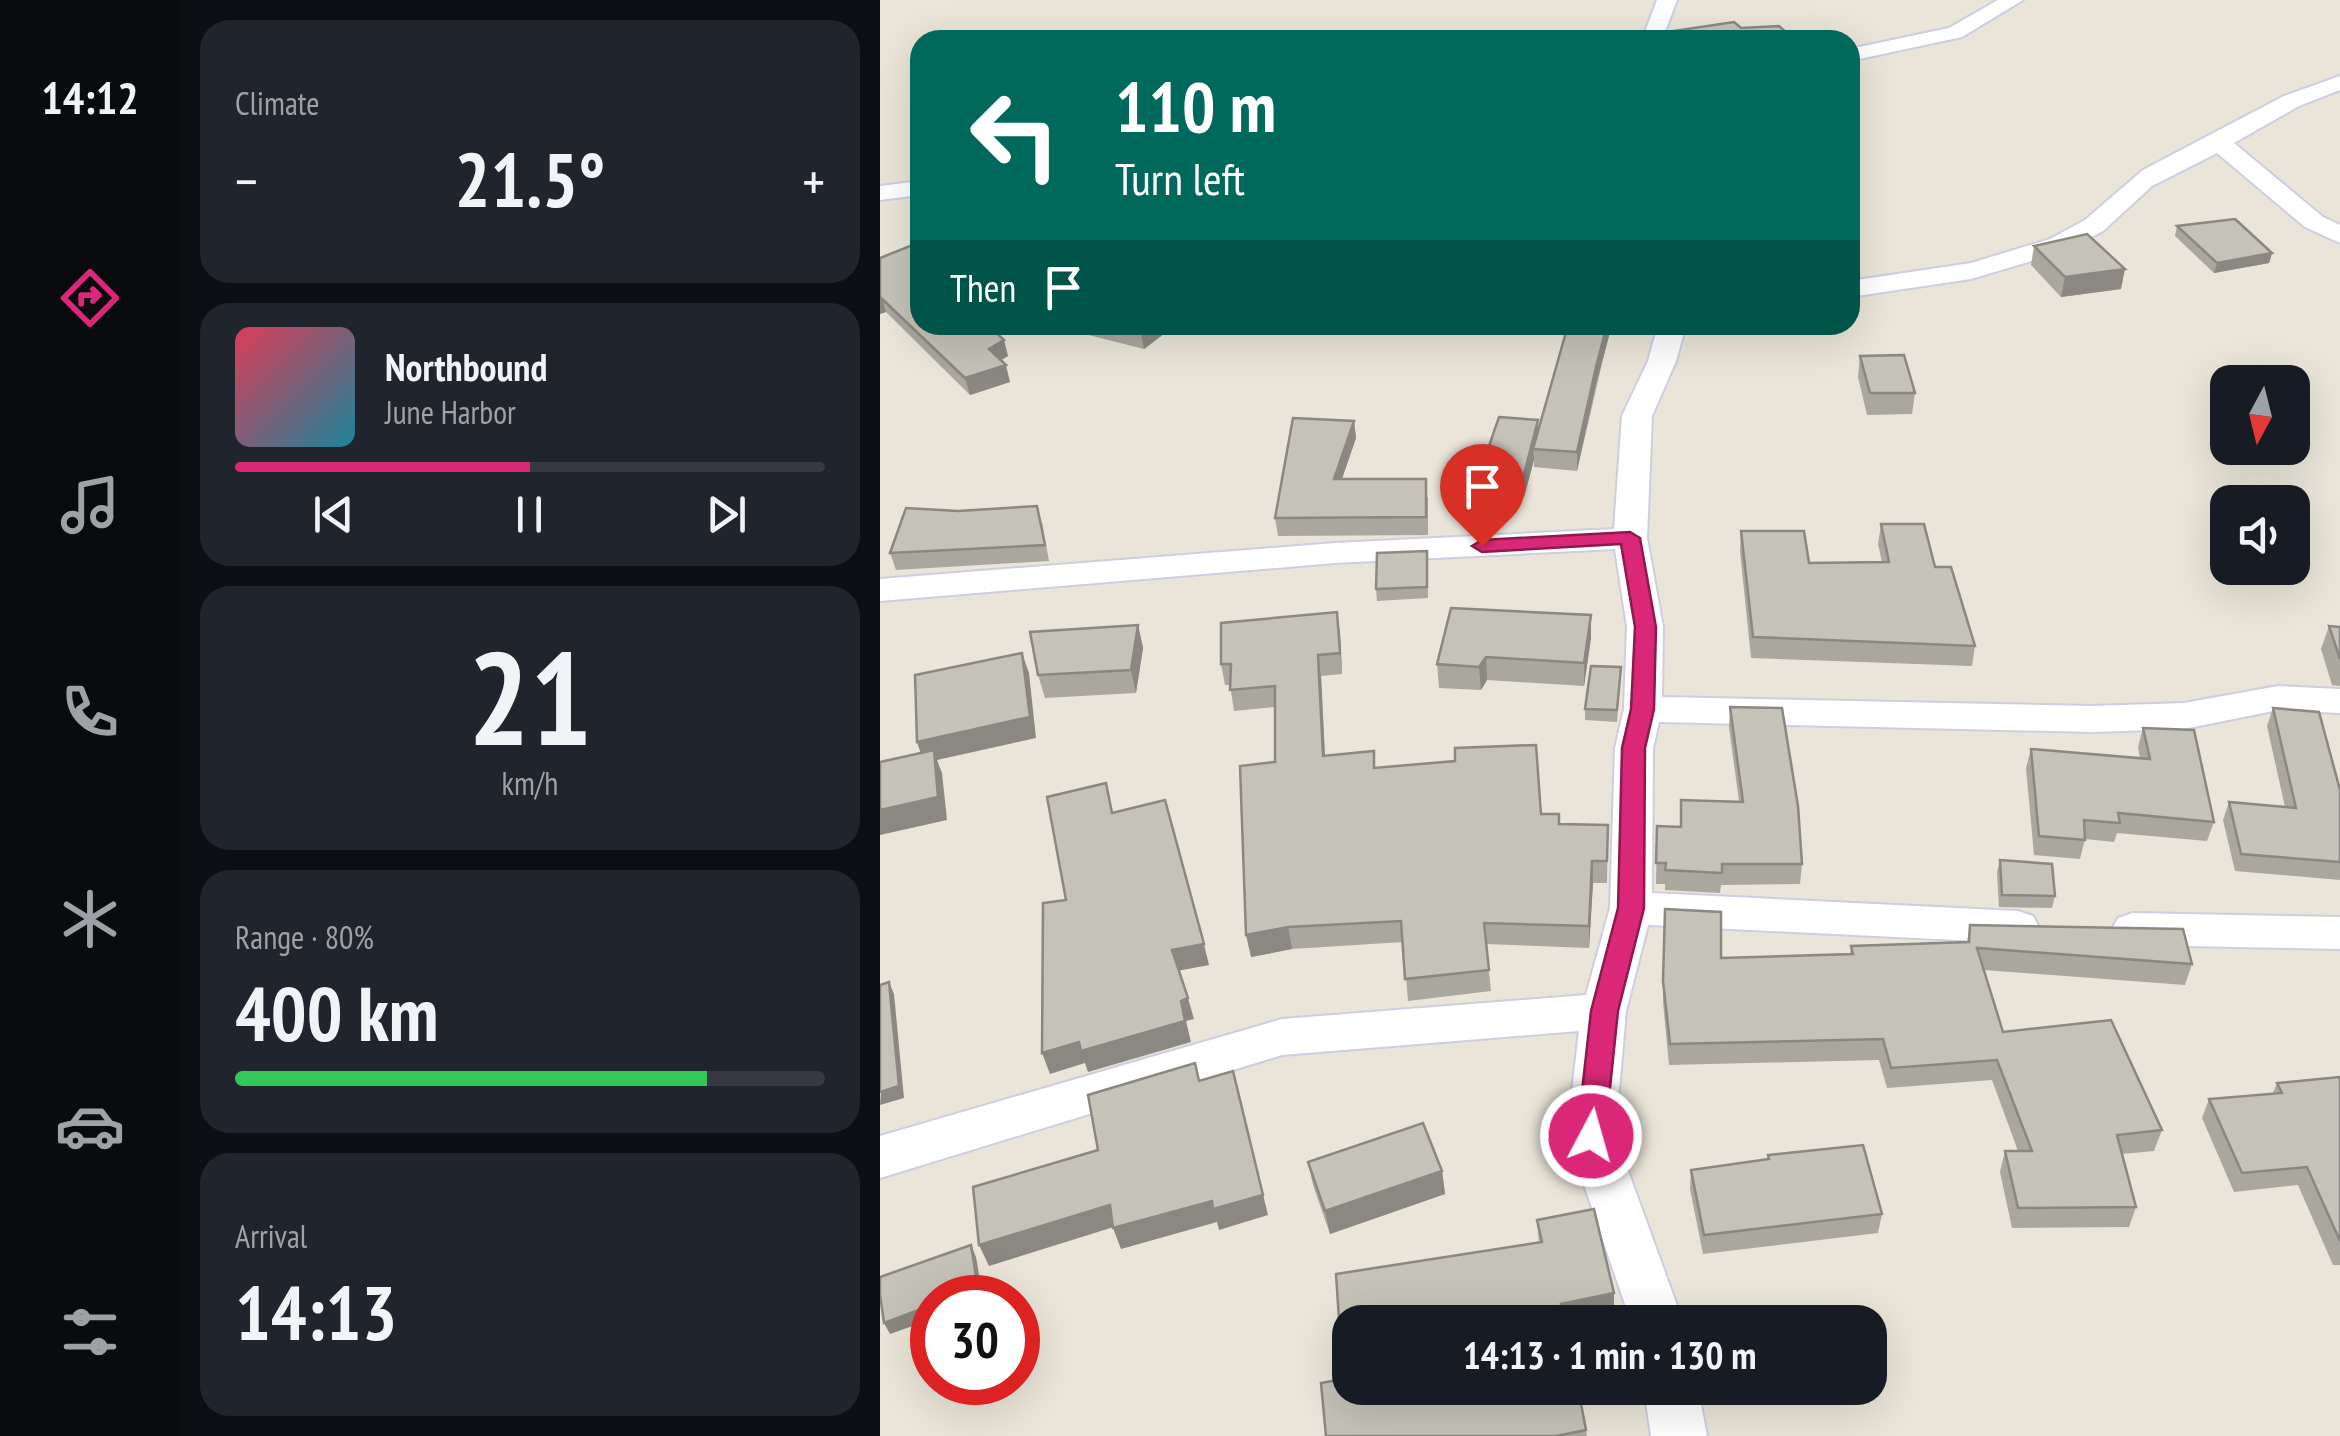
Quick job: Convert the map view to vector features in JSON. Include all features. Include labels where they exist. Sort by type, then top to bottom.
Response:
[{"type":"street","points":[[1656,30],[1667,0]]},
{"type":"street","points":[[1860,54],[1955,33],[1994,15],[2013,0]]},
{"type":"street","points":[[1860,288],[1955,274],[2036,254],[2109,217],[2142,182],[2276,107],[2314,89],[2340,83]]},
{"type":"street","points":[[2219,142],[2314,222],[2340,235]]},
{"type":"street","points":[[880,193],[910,189]]},
{"type":"street","points":[[1651,1305],[1591,1136],[1604,1011],[1631,908],[1634,748],[1643,709],[1646,627],[1630,538],[1637,416],[1662,362],[1669,335]]},
{"type":"street","points":[[880,590],[1335,553],[1630,538]]},
{"type":"street","points":[[1643,709],[2092,719],[2184,716],[2278,698],[2340,701]]},
{"type":"street","points":[[1631,908],[2075,928],[2340,934]]},
{"type":"street","points":[[880,1157],[1282,1036],[1604,1011]]},
{"type":"street","points":[[1674,1405],[1679,1436]]},
{"type":"building","points":[[1734,22],[1741,28],[1779,26],[1784,30],[1680,30]]},
{"type":"building","points":[[2235,219],[2272,253],[2217,263],[2177,226]]},
{"type":"building","points":[[2087,234],[2125,269],[2065,277],[2034,246]]},
{"type":"building","points":[[910,246],[910,326],[880,297],[880,258]]},
{"type":"building","points":[[920,335],[999,335],[1004,340],[989,349],[1006,365],[965,378]]},
{"type":"building","points":[[1565,335],[1604,335],[1577,452],[1533,449]]},
{"type":"building","points":[[1904,355],[1915,393],[1870,393],[1860,356]]},
{"type":"building","points":[[1499,417],[1538,420],[1523,478],[1479,475]]},
{"type":"building","points":[[1293,418],[1354,421],[1334,479],[1426,479],[1426,517],[1275,518]]},
{"type":"building","points":[[1037,506],[1045,545],[890,553],[906,508],[958,511]]},
{"type":"building","points":[[1881,524],[1924,524],[1935,567],[1951,567],[1975,646],[1753,637],[1741,531],[1804,531],[1809,563],[1889,562]]},
{"type":"building","points":[[1427,551],[1427,587],[1376,589],[1377,553]]},
{"type":"building","points":[[1451,608],[1591,615],[1584,663],[1486,657],[1479,667],[1437,664]]},
{"type":"building","points":[[1337,612],[1340,653],[1318,655],[1323,756],[1374,751],[1374,768],[1455,761],[1455,748],[1536,745],[1541,814],[1559,814],[1559,824],[1608,825],[1607,861],[1592,861],[1589,926],[1484,923],[1489,970],[1405,979],[1401,921],[1288,927],[1246,935],[1240,766],[1275,762],[1275,686],[1230,690],[1231,664],[1221,664],[1221,623]]},
{"type":"building","points":[[1138,625],[1131,670],[1038,675],[1030,632]]},
{"type":"building","points":[[2329,626],[2340,627],[2340,659]]},
{"type":"building","points":[[1022,653],[1030,717],[917,742],[915,675]]},
{"type":"building","points":[[1591,666],[1621,667],[1617,710],[1585,709]]},
{"type":"building","points":[[1730,707],[1782,708],[1798,806],[1802,864],[1722,864],[1722,873],[1665,870],[1666,863],[1656,863],[1657,826],[1681,827],[1681,800],[1743,802]]},
{"type":"building","points":[[2273,708],[2319,712],[2340,790],[2340,862],[2241,854],[2229,802],[2296,808]]},
{"type":"building","points":[[2143,728],[2194,730],[2214,822],[2118,813],[2120,823],[2084,820],[2085,840],[2039,836],[2031,749],[2150,759]]},
{"type":"building","points":[[934,750],[938,797],[880,810],[880,762]]},
{"type":"building","points":[[1106,783],[1112,813],[1165,800],[1204,944],[1172,950],[1188,998],[1181,1001],[1185,1021],[1081,1051],[1079,1042],[1042,1053],[1043,903],[1066,900],[1047,797]]},
{"type":"building","points":[[2000,860],[2052,864],[2055,896],[2002,895]]},
{"type":"building","points":[[1665,909],[1721,912],[1721,958],[1853,954],[1851,946],[1969,942],[1970,925],[2183,929],[2192,964],[1977,948],[2003,1032],[2111,1020],[2162,1130],[2117,1135],[2136,1207],[2018,1208],[2005,1151],[2032,1151],[1997,1060],[1891,1068],[1883,1039],[1670,1044],[1663,981]]},
{"type":"building","points":[[889,982],[899,1086],[880,1092],[880,985]]},
{"type":"building","points":[[1195,1063],[1199,1081],[1233,1071],[1263,1195],[1213,1209],[1212,1201],[1113,1228],[1110,1205],[979,1245],[973,1187],[1098,1150],[1088,1095]]},
{"type":"building","points":[[2340,1077],[2340,1241],[2307,1167],[2242,1173],[2209,1099],[2282,1093],[2277,1083]]},
{"type":"building","points":[[1423,1123],[1442,1171],[1325,1211],[1308,1162]]},
{"type":"building","points":[[1863,1145],[1882,1214],[1704,1235],[1691,1170],[1769,1159],[1768,1155]]},
{"type":"building","points":[[1594,1209],[1614,1293],[1561,1305],[1338,1305],[1336,1274],[1542,1242],[1537,1220]]},
{"type":"building","points":[[971,1245],[976,1275],[910,1275],[910,1313],[884,1323],[880,1277]]},
{"type":"building","points":[[1332,1381],[1332,1405],[1581,1405],[1586,1430],[1556,1436],[1326,1436],[1321,1383]]},
{"type":"route","points":[[1482,546],[1630,538],[1646,627],[1643,709],[1634,748],[1631,908],[1604,1011],[1591,1136]]}]
